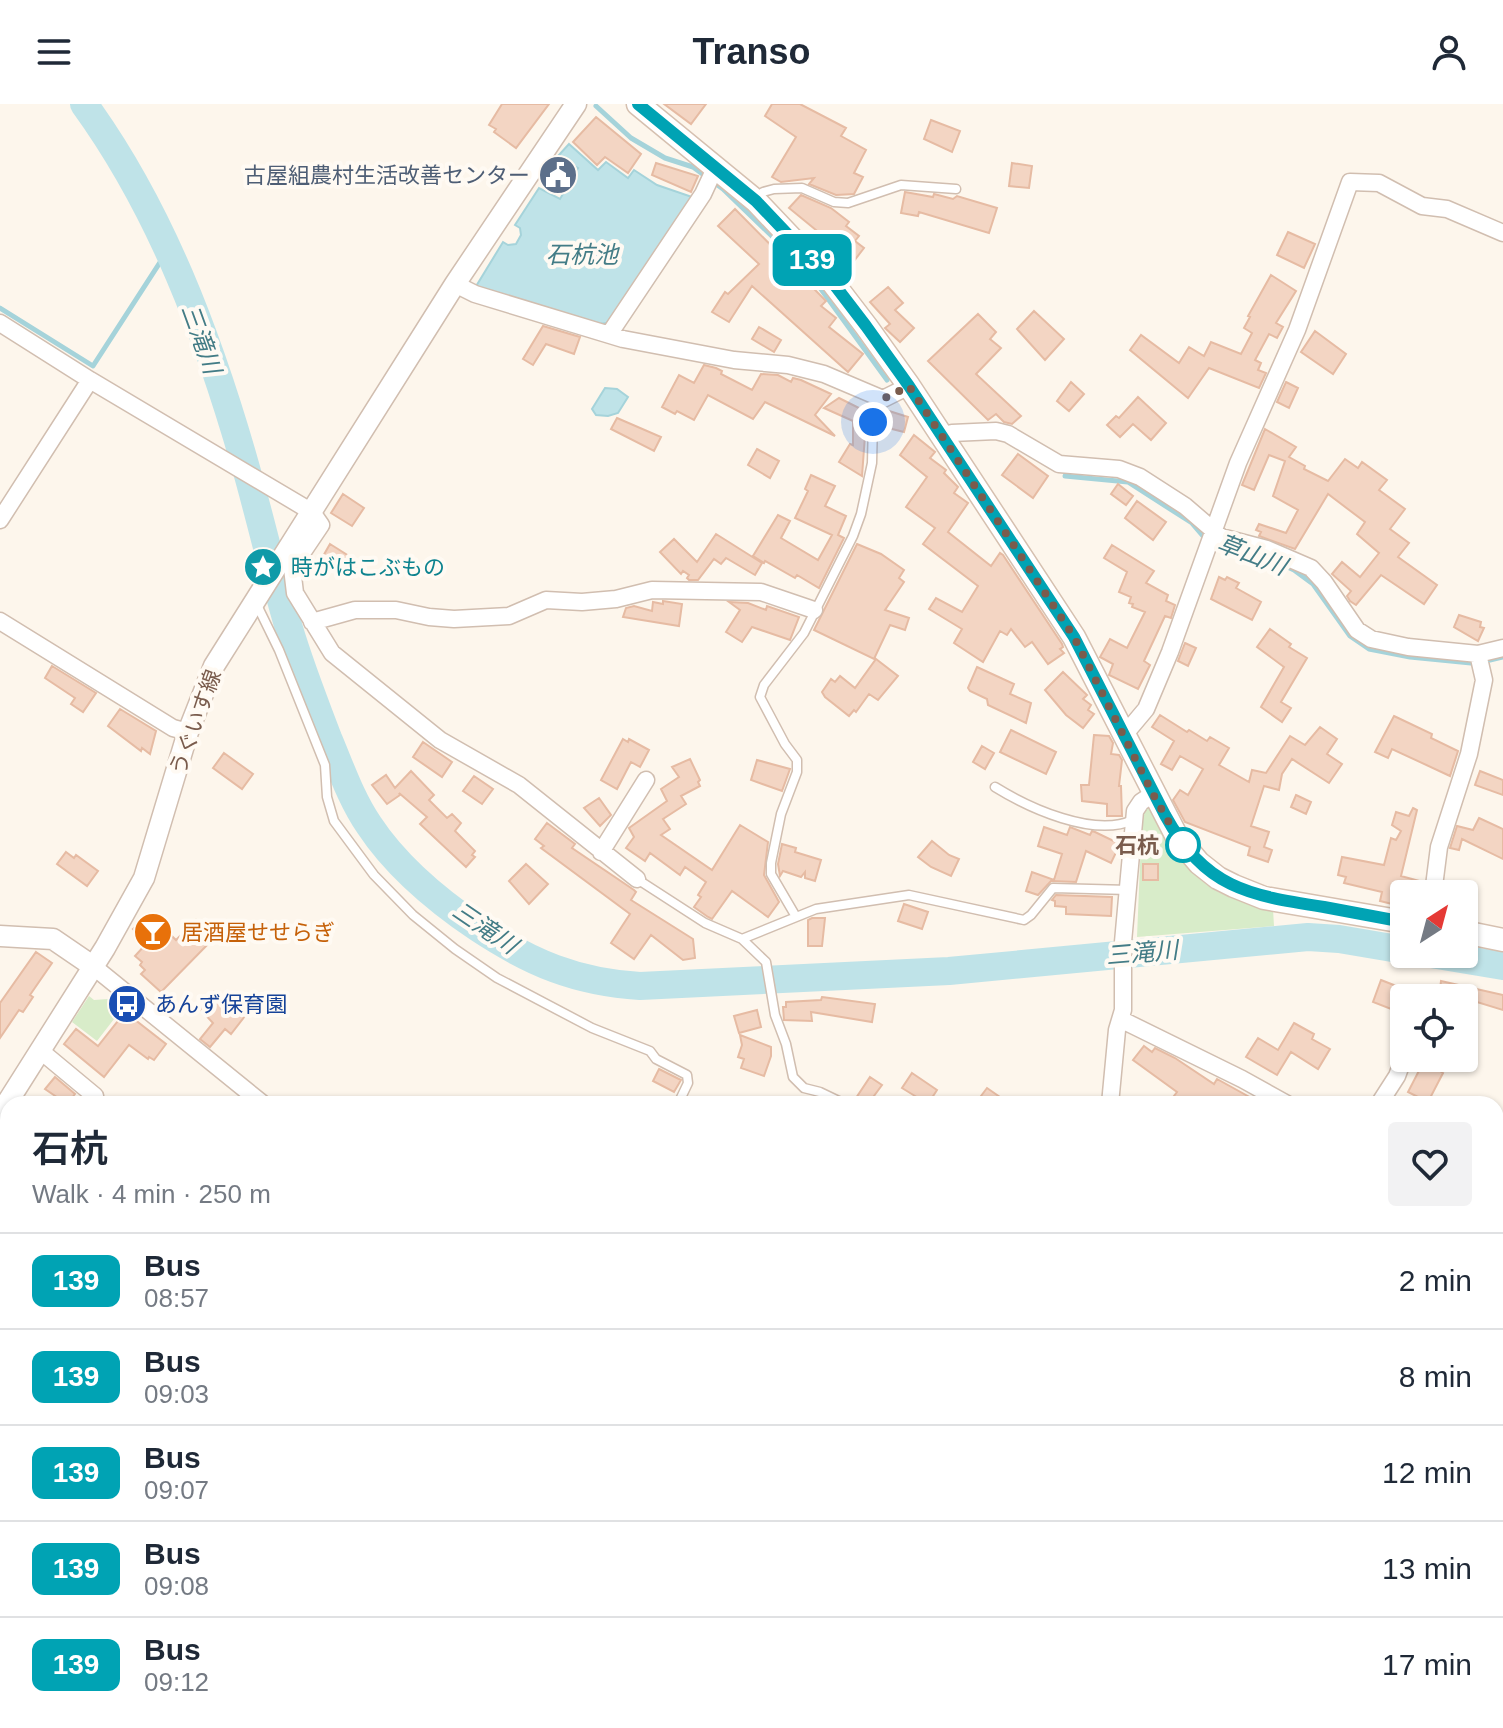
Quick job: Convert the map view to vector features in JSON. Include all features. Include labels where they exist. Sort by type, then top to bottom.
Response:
[{"type":"main road","points":[[638,104],[712,175],[756,201],[830,279],[909,386],[1074,637],[1153,794],[1187,851],[1218,878],[1264,898],[1390,920]]},
{"type":"main road","points":[[1478,935],[1503,940]]},
{"type":"street","name":"うぐいす線","points":[[12,1096],[94,967],[144,878],[203,689],[227,643],[455,284],[576,104]]},
{"type":"street","points":[[610,333],[712,175]]},
{"type":"street","points":[[1125,734],[1146,709],[1238,463],[1297,330],[1350,182],[1379,183],[1422,206],[1447,209],[1503,233]]},
{"type":"street","points":[[455,284],[475,294],[623,339],[674,350],[788,365],[824,374],[883,399],[909,386]]},
{"type":"street","points":[[0,323],[312,512],[321,525],[292,568],[295,593],[332,653],[440,740],[519,785],[637,879]]},
{"type":"street","points":[[0,520],[90,380]]},
{"type":"street","points":[[942,437],[952,433],[996,431],[1008,434],[1059,464],[1131,472],[1204,521],[1211,539]]},
{"type":"street","points":[[1211,539],[1221,537],[1288,557],[1311,568],[1357,630],[1371,639],[1402,646],[1478,654],[1503,648]]},
{"type":"street","points":[[312,622],[355,610],[396,610],[454,619],[509,616],[546,600],[582,602],[616,599],[652,590],[761,592],[814,610]]},
{"type":"street","points":[[0,621],[173,728],[188,732]]},
{"type":"street","points":[[1435,880],[1439,847],[1469,754],[1484,680],[1478,654]]},
{"type":"street","points":[[601,852],[646,780]]},
{"type":"street","points":[[1111,1096],[1117,1030],[1122,1020],[1123,945],[1135,811],[1141,802],[1153,794]]},
{"type":"street","points":[[0,936],[53,939],[94,967],[253,1096]]},
{"type":"street","points":[[1122,1020],[1273,1096]]},
{"type":"street","points":[[42,1052],[95,1096]]},
{"type":"street","points":[[1384,1096],[1398,1072]]},
{"type":"lane","points":[[756,201],[763,192],[774,189],[802,188],[834,202],[848,203],[901,185],[956,189]]},
{"type":"lane","points":[[795,915],[771,874],[771,863],[781,814],[797,772],[797,760],[760,697],[764,685],[804,633],[861,514],[874,449],[873,422],[883,399]]},
{"type":"lane","points":[[254,600],[279,650],[325,765],[327,797],[334,821],[374,875],[444,941],[497,978],[592,1028],[650,1051],[656,1059],[687,1075],[688,1083],[682,1096]]},
{"type":"lane","points":[[995,787],[1054,816],[1103,825],[1124,824],[1134,819]]},
{"type":"lane","points":[[637,879],[705,923],[742,939],[766,962],[769,987],[793,1077],[804,1088],[828,1096]]},
{"type":"lane","points":[[742,939],[816,909],[909,895],[1024,920],[1053,888],[1129,890]]},
{"type":"green space","points":[[1148,807],[1180,857],[1200,879],[1225,895],[1273,909],[1274,926],[1137,937],[1142,816]]},
{"type":"green space","points":[[89,996],[94,1000],[108,999],[121,1010],[97,1041],[72,1022]]},
{"type":"water","name":"石杭池","points":[[569,144],[598,170],[606,162],[628,178],[634,170],[657,185],[695,198],[607,323],[599,324],[475,288],[503,242],[516,244],[521,235],[520,228],[515,225],[539,188],[560,199],[578,168],[558,156]]},
{"type":"water","points":[[605,388],[617,389],[628,397],[618,413],[596,415],[592,409]]},
{"type":"building","points":[[502,104],[549,104],[516,148],[489,125]]},
{"type":"building","points":[[664,104],[706,104],[691,124]]},
{"type":"building","points":[[772,104],[800,104],[846,128],[841,136],[866,150],[854,173],[863,177],[854,194],[836,195],[809,184],[814,178],[781,182],[772,177],[796,137],[765,116]]},
{"type":"building","points":[[596,117],[641,154],[628,173],[605,157],[597,165],[573,142]]},
{"type":"building","points":[[931,120],[960,131],[952,152],[924,139]]},
{"type":"building","name":"古屋組農村生活改善センター","points":[[554,160],[574,169],[561,192],[542,181]]},
{"type":"building","points":[[656,163],[698,176],[691,192],[652,175]]},
{"type":"building","points":[[1012,163],[1032,166],[1029,188],[1009,186]]},
{"type":"building","points":[[905,192],[953,199],[957,196],[997,208],[989,233],[919,212],[918,216],[901,213]]},
{"type":"building","points":[[801,195],[831,208],[849,222],[846,226],[859,236],[855,241],[864,248],[847,270],[837,262],[844,253],[789,208]]},
{"type":"building","points":[[735,209],[826,301],[821,306],[836,318],[829,327],[863,354],[848,372],[752,286],[729,322],[712,312],[725,292],[728,294],[759,264],[718,226]]},
{"type":"building","points":[[1288,232],[1315,244],[1304,268],[1277,255]]},
{"type":"building","points":[[1271,275],[1296,291],[1276,323],[1283,327],[1277,338],[1269,334],[1255,360],[1261,363],[1258,370],[1266,373],[1259,388],[1209,368],[1188,398],[1130,350],[1141,335],[1179,363],[1189,347],[1204,356],[1211,342],[1241,354],[1252,333],[1244,328],[1248,316]]},
{"type":"building","points":[[888,287],[903,303],[895,310],[914,328],[900,342],[885,328],[890,324],[870,302]]},
{"type":"building","points":[[1034,311],[1064,339],[1045,360],[1017,329]]},
{"type":"building","points":[[978,314],[996,332],[990,339],[1001,348],[976,374],[1021,416],[1012,424],[1004,422],[996,414],[988,420],[928,361]]},
{"type":"building","points":[[543,326],[580,337],[574,354],[546,344],[533,365],[523,359]]},
{"type":"building","points":[[759,327],[781,340],[774,352],[752,339]]},
{"type":"building","points":[[1315,331],[1346,354],[1333,374],[1301,352]]},
{"type":"building","points":[[704,365],[722,371],[721,374],[752,390],[761,374],[778,375],[791,382],[793,378],[801,380],[831,394],[815,415],[835,436],[765,402],[753,419],[708,395],[694,420],[662,407],[679,375],[694,383]]},
{"type":"building","points":[[1071,382],[1084,394],[1069,411],[1057,401]]},
{"type":"building","points":[[1286,382],[1298,388],[1289,408],[1277,402]]},
{"type":"building","points":[[1138,397],[1166,423],[1151,440],[1133,424],[1120,437],[1107,425],[1116,416],[1119,418]]},
{"type":"building","points":[[839,398],[869,413],[862,476],[839,462],[850,444],[853,445],[853,421],[824,408]]},
{"type":"building","points":[[886,410],[908,417],[904,432],[880,426]]},
{"type":"building","points":[[617,418],[661,437],[654,451],[611,429]]},
{"type":"building","points":[[1265,429],[1296,447],[1289,457],[1328,481],[1345,459],[1358,468],[1362,462],[1387,480],[1379,490],[1405,509],[1390,529],[1409,543],[1398,557],[1437,585],[1424,604],[1381,575],[1356,605],[1350,601],[1347,596],[1351,591],[1332,574],[1342,562],[1360,577],[1379,553],[1357,534],[1365,522],[1328,494],[1295,549],[1259,536],[1261,532],[1256,530],[1259,524],[1286,533],[1298,510],[1273,496],[1285,461],[1269,455],[1254,490],[1242,485]]},
{"type":"building","points":[[914,435],[935,452],[930,458],[946,470],[944,473],[958,487],[954,493],[968,503],[948,532],[991,566],[1000,553],[1003,555],[1062,644],[1060,649],[1064,653],[1048,664],[1032,642],[1025,647],[1011,629],[1007,635],[1000,631],[983,662],[954,643],[962,629],[929,609],[936,598],[962,612],[978,586],[923,544],[935,528],[906,507],[927,477],[900,455]]},
{"type":"building","points":[[757,449],[779,461],[770,478],[748,465]]},
{"type":"building","points":[[1018,454],[1048,476],[1033,498],[1002,475]]},
{"type":"building","points":[[811,475],[835,486],[825,506],[846,516],[838,535],[844,538],[819,588],[753,556],[778,515],[790,521],[781,538],[818,560],[832,535],[795,518],[808,491],[805,489]]},
{"type":"building","points":[[1118,484],[1133,496],[1126,505],[1111,494]]},
{"type":"building","points":[[343,494],[364,508],[352,526],[331,513]]},
{"type":"building","points":[[1137,501],[1166,522],[1153,540],[1125,518]]},
{"type":"building","points":[[716,534],[762,563],[755,575],[726,558],[721,564],[714,559],[698,580],[689,580],[689,575],[683,571],[681,574],[660,552],[674,539],[697,562]]},
{"type":"building","points":[[330,544],[349,556],[340,570],[322,558]]},
{"type":"building","points":[[857,544],[881,554],[904,570],[899,578],[904,582],[885,610],[909,618],[905,630],[890,625],[874,659],[814,630]]},
{"type":"building","points":[[1112,545],[1154,571],[1146,583],[1168,595],[1166,601],[1175,605],[1171,618],[1165,616],[1144,661],[1150,665],[1138,689],[1109,675],[1113,664],[1100,657],[1110,639],[1127,648],[1145,612],[1132,607],[1133,604],[1129,603],[1131,597],[1119,592],[1127,572],[1104,558]]},
{"type":"building","points":[[1219,577],[1239,583],[1236,588],[1261,602],[1252,620],[1211,599]]},
{"type":"building","points":[[663,601],[682,604],[679,626],[623,617],[626,608],[634,606],[652,611],[653,602],[663,604]]},
{"type":"building","points":[[729,602],[748,603],[766,610],[767,606],[799,617],[790,640],[752,627],[742,642],[726,632],[740,610]]},
{"type":"building","points":[[1459,615],[1481,622],[1480,627],[1484,628],[1478,641],[1454,627]]},
{"type":"building","points":[[1270,629],[1291,644],[1289,647],[1307,658],[1281,702],[1291,708],[1282,722],[1261,707],[1284,667],[1257,647]]},
{"type":"building","points":[[1185,643],[1196,648],[1188,666],[1178,661]]},
{"type":"building","points":[[876,659],[898,676],[878,700],[869,694],[856,712],[854,710],[849,716],[825,697],[822,692],[831,679],[835,682],[840,676],[855,688]]},
{"type":"building","points":[[52,666],[96,693],[83,712],[71,704],[75,698],[45,678]]},
{"type":"building","points":[[977,667],[1014,684],[1010,694],[1031,703],[1026,723],[988,705],[987,699],[970,691],[968,688]]},
{"type":"building","points":[[1063,672],[1087,695],[1083,699],[1091,705],[1088,710],[1094,714],[1083,728],[1066,715],[1045,690]]},
{"type":"building","points":[[120,709],[156,731],[150,754],[142,748],[141,751],[108,726]]},
{"type":"building","points":[[1160,715],[1187,732],[1189,730],[1207,741],[1210,737],[1229,748],[1219,765],[1249,782],[1252,770],[1266,773],[1290,736],[1305,745],[1320,727],[1337,739],[1327,754],[1342,764],[1329,783],[1292,759],[1282,774],[1279,790],[1264,786],[1251,826],[1269,832],[1264,847],[1272,850],[1268,862],[1248,855],[1250,847],[1185,822],[1173,800],[1180,790],[1188,795],[1203,769],[1180,756],[1172,770],[1161,764],[1174,741],[1152,727]]},
{"type":"building","points":[[1394,716],[1432,734],[1431,738],[1458,751],[1450,776],[1392,749],[1388,758],[1375,752]]},
{"type":"building","points":[[1011,730],[1056,752],[1046,774],[1000,752]]},
{"type":"building","points":[[1094,735],[1109,736],[1113,743],[1111,754],[1119,755],[1122,760],[1119,786],[1122,816],[1107,816],[1107,804],[1082,801],[1081,785],[1089,785]]},
{"type":"building","points":[[623,739],[649,750],[640,767],[631,762],[617,789],[601,780]]},
{"type":"building","points":[[423,742],[452,762],[442,777],[413,757]]},
{"type":"building","points":[[982,746],[994,753],[985,769],[973,762]]},
{"type":"building","points":[[224,753],[253,774],[242,789],[213,768]]},
{"type":"building","points":[[690,759],[700,786],[681,796],[686,804],[663,819],[670,829],[661,835],[712,870],[740,825],[768,842],[764,875],[779,902],[768,917],[732,891],[712,919],[694,907],[706,882],[685,867],[680,875],[650,853],[645,861],[626,848],[634,837],[629,828],[667,801],[661,789],[679,777],[672,767]]},
{"type":"building","points":[[757,760],[790,769],[782,791],[751,780]]},
{"type":"building","points":[[411,771],[434,795],[429,800],[447,818],[452,814],[461,823],[455,831],[475,851],[472,855],[475,857],[466,867],[420,824],[427,817],[399,793],[387,804],[372,785],[386,775],[395,788]]},
{"type":"building","points":[[1480,771],[1503,780],[1503,795],[1475,785]]},
{"type":"building","points":[[474,776],[493,789],[482,804],[463,791]]},
{"type":"building","points":[[1296,795],[1311,802],[1306,814],[1291,807]]},
{"type":"building","points":[[599,798],[611,815],[600,826],[584,808]]},
{"type":"building","points":[[1413,808],[1417,810],[1401,876],[1416,880],[1390,880],[1390,904],[1380,901],[1382,892],[1344,883],[1346,877],[1338,875],[1342,857],[1384,865],[1391,838],[1396,840],[1401,831],[1392,825],[1396,812],[1409,816]]},
{"type":"building","points":[[1479,818],[1503,829],[1503,859],[1462,839],[1459,850],[1450,848],[1457,826],[1473,830]]},
{"type":"building","points":[[547,823],[575,844],[572,848],[634,890],[636,892],[631,900],[693,939],[695,958],[683,960],[651,935],[634,959],[611,943],[630,914],[541,848],[544,846],[535,839]]},
{"type":"building","points":[[1044,827],[1067,835],[1070,827],[1090,835],[1092,831],[1120,844],[1111,863],[1086,851],[1076,882],[1051,881],[1038,895],[1026,891],[1032,872],[1054,880],[1062,854],[1038,846]]},
{"type":"building","points":[[932,841],[959,859],[951,876],[918,857]]},
{"type":"building","points":[[782,844],[796,848],[795,852],[821,860],[815,881],[805,878],[805,872],[801,877],[783,871],[780,876],[778,864]]},
{"type":"building","points":[[66,852],[74,858],[76,855],[98,871],[87,886],[57,864]]},
{"type":"building","points":[[526,864],[548,884],[529,904],[509,881]]},
{"type":"building","points":[[1143,864],[1158,864],[1158,880],[1143,880]]},
{"type":"building","points":[[1056,895],[1112,897],[1111,916],[1066,914],[1066,907],[1055,906],[1052,900]]},
{"type":"building","points":[[904,904],[928,912],[922,929],[898,921]]},
{"type":"building","points":[[149,914],[176,940],[196,920],[214,938],[161,992],[141,974],[145,970],[135,956],[147,943],[133,929]]},
{"type":"building","points":[[825,918],[822,946],[808,946],[808,920]]},
{"type":"building","points":[[36,952],[52,963],[30,995],[33,997],[23,1012],[19,1010],[0,1038],[0,1003]]},
{"type":"building","points":[[1381,980],[1391,984],[1390,1009],[1373,1002]]},
{"type":"building","points":[[1478,989],[1503,995],[1503,1010],[1478,1002]]},
{"type":"building","points":[[214,992],[245,1016],[231,1034],[225,1029],[210,1047],[200,1039],[213,1023],[200,1009]]},
{"type":"building","points":[[822,997],[875,1004],[872,1022],[811,1012],[812,1021],[784,1020],[783,1007],[786,1007],[786,1002],[821,1000]]},
{"type":"building","points":[[757,1010],[761,1027],[739,1033],[734,1016]]},
{"type":"building","points":[[125,1012],[166,1044],[154,1060],[129,1045],[104,1077],[64,1044],[76,1029],[98,1046]]},
{"type":"building","points":[[1294,1023],[1314,1034],[1312,1039],[1330,1049],[1318,1069],[1291,1052],[1277,1075],[1246,1057],[1258,1038],[1278,1050]]},
{"type":"building","points":[[740,1035],[771,1047],[764,1076],[741,1068],[744,1059],[738,1057],[742,1045]]},
{"type":"building","points":[[1144,1046],[1152,1052],[1155,1048],[1214,1084],[1217,1079],[1248,1096],[1174,1096],[1177,1092],[1133,1060]]},
{"type":"building","points":[[659,1069],[681,1080],[674,1092],[653,1081]]},
{"type":"building","points":[[1418,1072],[1443,1073],[1431,1096],[1416,1096],[1408,1092]]},
{"type":"building","points":[[912,1073],[937,1090],[933,1096],[915,1096],[902,1088]]},
{"type":"building","points":[[55,1077],[75,1094],[55,1096],[45,1089]]},
{"type":"building","points":[[870,1077],[882,1085],[874,1096],[857,1096]]},
{"type":"building","points":[[987,1088],[998,1096],[981,1096]]},
{"type":"waterway","name":"三滝川","points":[[84,104],[136,187],[198,321],[244,461],[295,648],[351,793],[369,825],[405,868],[478,928],[555,969],[595,980],[640,986],[949,971],[1308,937],[1390,948]]},
{"type":"waterway","name":"草山川","points":[[596,106],[631,138],[665,158],[693,167],[723,189],[818,285],[887,380]]},
{"type":"waterway","points":[[0,308],[93,366],[168,250]]},
{"type":"waterway","name":"草山川","points":[[1065,476],[1128,482],[1192,523],[1217,546],[1294,570],[1313,584],[1350,636],[1369,649],[1471,663]]},
{"type":"waterway","name":"草山川","points":[[1490,660],[1503,657]]},
{"type":"waterway","name":"三滝川","points":[[1478,962],[1503,966]]},
{"type":"bus line","name":"139","points":[[638,104],[756,201],[830,279],[866,326],[1074,637],[1153,794],[1187,851],[1218,878],[1264,898],[1390,919]]},
{"type":"place","name":"古屋組農村生活改善センター","points":[[558,175]]},
{"type":"place","name":"時がはこぶもの","points":[[263,567]]},
{"type":"place","name":"石杭","points":[[1183,845]]},
{"type":"place","name":"居酒屋せせらぎ","points":[[153,932]]},
{"type":"place","name":"あんず保育園","points":[[127,1004]]},
{"type":"route","points":[[873,422],[883,399],[909,386],[1074,637],[1153,794],[1187,851],[1183,845]]}]
